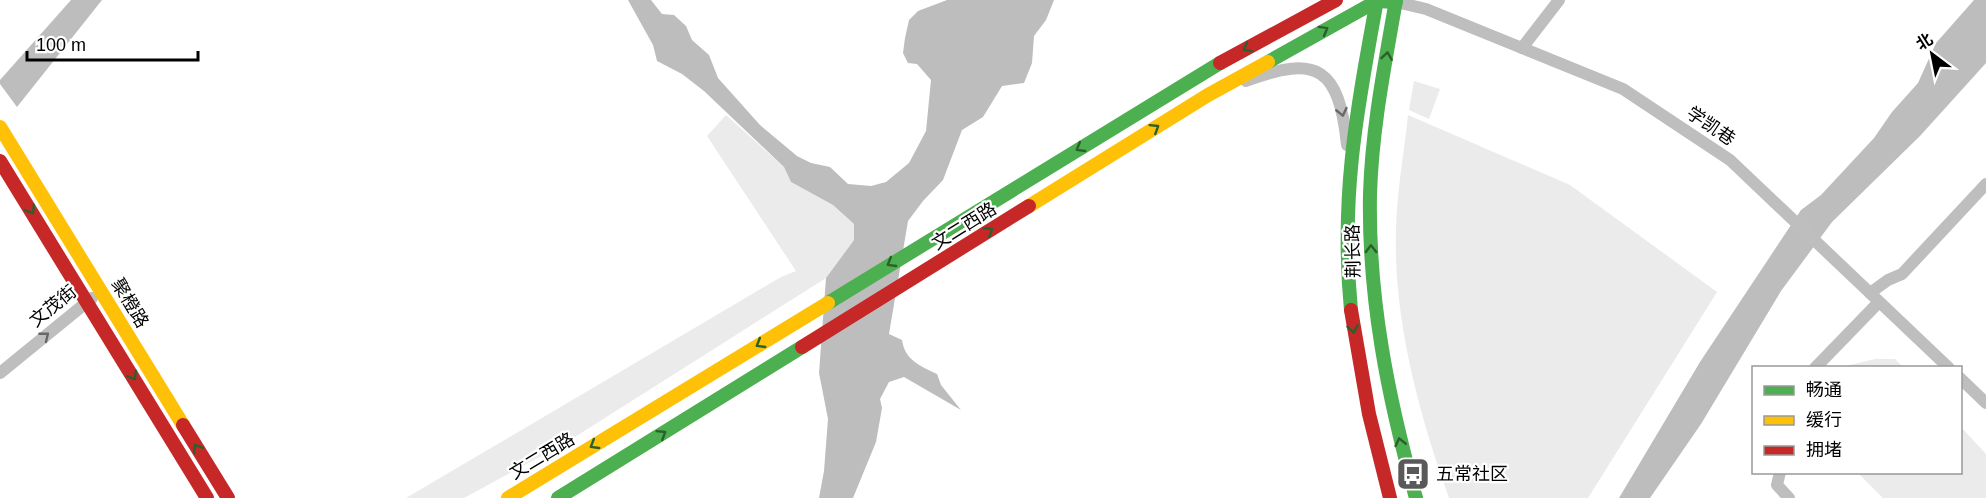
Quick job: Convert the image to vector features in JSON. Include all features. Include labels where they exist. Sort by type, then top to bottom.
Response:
[{"type":"main road","name":"文二西路","points":[[508,498],[1223,61],[1336,0]]},
{"type":"main road","name":"文二西路","points":[[558,498],[1208,95],[1377,0]]},
{"type":"main road","points":[[1377,0],[1396,1]]},
{"type":"main road","name":"荆长路","points":[[1377,0],[1349,168],[1347,202],[1350,306],[1356,356],[1378,458],[1390,498]]},
{"type":"main road","name":"荆长路","points":[[1396,1],[1373,146],[1370,192],[1372,296],[1379,346],[1401,448],[1416,498]]},
{"type":"main road","name":"聚橙路","points":[[0,127],[228,498]]},
{"type":"main road","name":"聚橙路","points":[[0,161],[207,498]]},
{"type":"street","points":[[1522,48],[1559,0]]},
{"type":"street","name":"学凯巷","points":[[1396,1],[1426,9],[1623,89],[1730,160],[1947,366]]},
{"type":"street","points":[[1208,95],[1293,66],[1320,74],[1336,92],[1343,109],[1349,168]]},
{"type":"street","points":[[1817,366],[1888,280],[1902,274],[1986,184]]},
{"type":"street","name":"文茂街","points":[[0,373],[101,290]]},
{"type":"street","points":[[1962,380],[1986,403]]},
{"type":"street","points":[[1780,474],[1777,485],[1781,495]]},
{"type":"shaded area","points":[[71,0],[102,0],[17,107],[0,84],[0,80]]},
{"type":"shaded area","points":[[628,0],[651,0],[662,14],[674,15],[686,26],[692,40],[709,55],[718,78],[760,125],[797,156],[811,163],[830,167],[848,184],[871,186],[886,182],[909,163],[926,131],[931,80],[917,64],[908,63],[903,53],[909,20],[918,11],[947,0],[1054,0],[1046,20],[1034,36],[1032,63],[1024,83],[1002,86],[983,117],[962,130],[943,180],[908,221],[889,334],[902,340],[906,353],[914,361],[937,374],[941,385],[961,410],[904,377],[889,382],[880,399],[882,408],[876,442],[853,498],[819,498],[824,471],[828,419],[819,373],[826,278],[854,240],[854,224],[833,205],[791,182],[784,167],[704,91],[682,74],[657,61],[653,45]]},
{"type":"shaded area","points":[[1974,0],[1986,0],[1986,63],[1920,136],[1832,222],[1781,291],[1701,424],[1650,498],[1619,498],[1700,362],[1801,210],[1821,195],[1874,138],[1892,112],[1918,83],[1936,43]]},
{"type":"shaded area","points":[[1414,81],[1440,89],[1429,119],[1409,110]]},
{"type":"shaded area","points":[[726,115],[784,167],[791,182],[833,205],[854,224],[854,240],[826,278],[567,442],[464,498],[406,498],[781,277],[796,271],[707,136]]},
{"type":"shaded area","points":[[1408,115],[1570,185],[1717,292],[1588,498],[1449,498],[1418,400],[1399,297],[1396,229]]},
{"type":"shaded area","points":[[1875,359],[1895,359],[1902,366],[1846,366]]},
{"type":"shaded area","points":[[1962,428],[1986,454],[1986,498],[1883,498],[1859,474],[1962,474]]},
{"type":"traffic: fast","points":[[1351,310],[1348,229],[1352,154],[1377,0]]},
{"type":"traffic: fast","points":[[1396,0],[1373,145],[1370,233],[1376,310],[1382,348],[1397,423],[1416,498]]},
{"type":"traffic: fast","points":[[1268,62],[1377,1],[1396,2]]},
{"type":"traffic: fast","points":[[828,303],[1220,63]]},
{"type":"traffic: fast","points":[[558,498],[802,347]]},
{"type":"traffic: slow","points":[[1029,206],[1208,95],[1268,62]]},
{"type":"traffic: slow","points":[[0,127],[183,425]]},
{"type":"traffic: slow","points":[[508,498],[828,303]]},
{"type":"traffic: jam","points":[[1220,63],[1336,0]]},
{"type":"traffic: jam","points":[[0,161],[207,498]]},
{"type":"traffic: jam","points":[[802,347],[1029,206]]},
{"type":"traffic: jam","points":[[1351,310],[1369,414],[1390,498]]},
{"type":"traffic: jam","points":[[183,425],[228,498]]},
{"type":"place","name":"五常社区","points":[[1413,474]]}]
